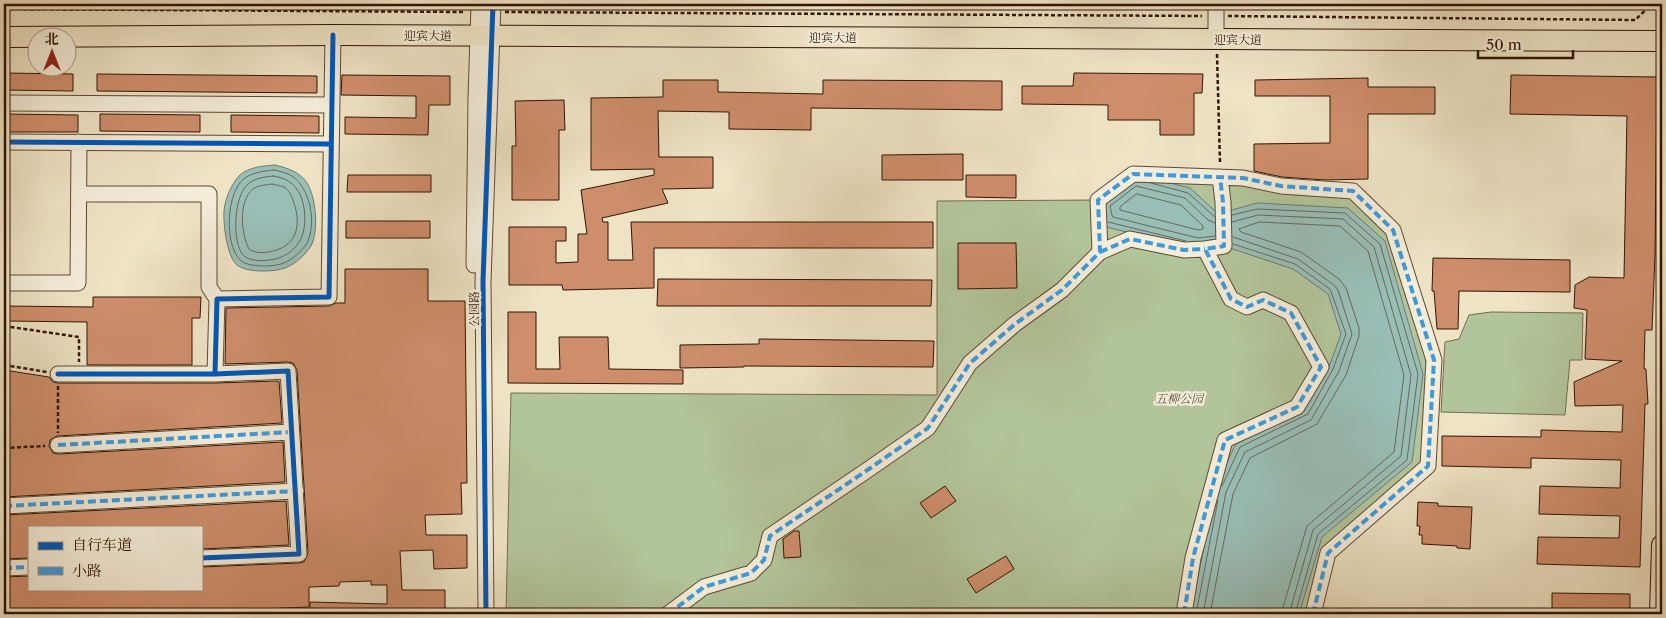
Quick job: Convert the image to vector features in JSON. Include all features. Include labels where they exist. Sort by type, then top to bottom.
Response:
[{"type":"main road","name":"迎宾大道","points":[[4,37],[333,35],[485,19]]},
{"type":"main road","name":"迎宾大道","points":[[4,25],[485,19],[1216,22],[1662,31]]},
{"type":"main road","name":"迎宾大道","points":[[1216,22],[1662,41]]},
{"type":"main road","points":[[1660,614],[1662,545]]},
{"type":"street","points":[[480,614],[480,521],[474,286],[485,19]]},
{"type":"street","name":"公园路","points":[[485,19],[486,614]]},
{"type":"street","points":[[217,299],[329,297],[333,35]]},
{"type":"street","points":[[4,103],[332,105]]},
{"type":"street","points":[[4,142],[331,144]]},
{"type":"street","points":[[4,283],[78,283],[79,142]]},
{"type":"street","points":[[1100,252],[1098,200],[1133,174],[1244,178],[1281,186],[1353,191],[1393,230],[1434,360],[1428,466],[1328,553],[1313,614]]},
{"type":"street","points":[[668,614],[704,587],[751,573],[764,560],[770,536],[928,428],[970,363],[1015,324],[1062,290],[1100,252],[1130,239],[1184,250],[1224,246],[1223,202],[1220,178]]},
{"type":"street","points":[[79,194],[210,194],[210,287],[217,299],[215,374]]},
{"type":"street","points":[[1184,614],[1193,558],[1225,440],[1297,407],[1321,367],[1291,313],[1263,300],[1247,307],[1231,299],[1205,248]]},
{"type":"street","points":[[58,374],[215,374],[288,371],[299,554],[202,558]]},
{"type":"street","points":[[58,445],[291,432]]},
{"type":"street","points":[[4,506],[296,491]]},
{"type":"street","points":[[4,568],[28,567]]},
{"type":"path","points":[[4,9],[485,19],[1216,22],[1635,20],[1652,4]]},
{"type":"path","points":[[1216,22],[1220,178]]},
{"type":"path","points":[[4,326],[79,337],[79,374]]},
{"type":"path","points":[[4,365],[58,374],[58,445],[4,448]]},
{"type":"green space","name":"五柳公园","points":[[1133,174],[1353,191],[1393,230],[1434,360],[1428,466],[1328,553],[1313,614],[506,614],[511,393],[937,395],[937,201],[1098,200]]},
{"type":"green space","points":[[1491,312],[1583,313],[1582,360],[1570,360],[1565,415],[1441,412],[1445,342],[1459,339],[1469,315]]},
{"type":"water","points":[[275,165],[297,173],[307,183],[313,197],[316,223],[313,240],[303,256],[289,266],[268,271],[254,271],[241,268],[234,261],[226,240],[224,211],[229,192],[233,184],[243,173],[256,168]]},
{"type":"water","points":[[1133,174],[1190,188],[1216,212],[1257,203],[1348,208],[1385,241],[1423,374],[1412,462],[1322,537],[1299,614],[1191,614],[1215,489],[1236,443],[1304,411],[1329,367],[1341,334],[1328,294],[1293,269],[1224,246],[1197,249],[1102,226],[1098,200]]},
{"type":"building","points":[[4,73],[28,73],[28,78],[73,78],[73,91],[4,90]]},
{"type":"building","points":[[1074,73],[1203,74],[1202,93],[1194,93],[1194,135],[1160,135],[1160,120],[1108,120],[1108,105],[1022,104],[1022,86],[1073,86]]},
{"type":"building","points":[[97,74],[317,76],[317,93],[97,91]]},
{"type":"building","points":[[342,75],[450,76],[450,105],[429,105],[428,135],[345,134],[345,117],[416,118],[416,96],[341,95]]},
{"type":"building","points":[[1511,75],[1657,77],[1655,256],[1652,330],[1645,330],[1644,369],[1646,369],[1648,404],[1645,404],[1640,567],[1537,564],[1538,537],[1619,538],[1620,516],[1539,514],[1540,486],[1620,488],[1621,460],[1531,458],[1531,468],[1442,466],[1442,436],[1541,437],[1541,430],[1622,432],[1623,405],[1575,406],[1574,382],[1622,361],[1585,359],[1587,310],[1574,308],[1575,285],[1589,277],[1624,278],[1627,116],[1510,114]]},
{"type":"building","points":[[1368,78],[1368,87],[1435,87],[1435,114],[1368,114],[1368,179],[1325,180],[1282,177],[1254,171],[1254,144],[1330,143],[1330,96],[1255,96],[1255,80]]},
{"type":"building","points":[[663,80],[718,80],[718,92],[823,94],[823,80],[1002,81],[1002,110],[811,108],[811,130],[729,129],[729,112],[658,111],[659,157],[713,157],[713,188],[662,189],[668,203],[602,218],[603,222],[608,222],[608,260],[633,260],[631,222],[933,222],[933,248],[654,248],[654,288],[563,290],[562,285],[509,285],[509,227],[566,227],[566,241],[556,241],[556,263],[578,262],[578,234],[587,234],[581,190],[654,175],[654,169],[591,170],[591,98],[663,97]]},
{"type":"building","points":[[564,100],[565,130],[559,130],[559,200],[512,200],[512,146],[516,146],[515,101]]},
{"type":"building","points":[[4,114],[78,115],[78,132],[4,132]]},
{"type":"building","points":[[100,114],[200,115],[200,132],[100,131]]},
{"type":"building","points":[[231,115],[319,116],[319,133],[231,132]]},
{"type":"building","points":[[963,154],[963,180],[882,180],[882,155]]},
{"type":"building","points":[[348,175],[431,175],[431,192],[347,192]]},
{"type":"building","points":[[966,175],[1016,175],[1016,198],[966,197]]},
{"type":"building","points":[[346,221],[430,221],[430,238],[346,238]]},
{"type":"building","points":[[958,243],[1016,243],[1017,288],[958,289]]},
{"type":"building","points":[[1433,258],[1570,260],[1570,292],[1459,291],[1458,329],[1437,329],[1434,291],[1432,291]]},
{"type":"building","points":[[345,269],[428,269],[428,301],[465,301],[467,483],[461,483],[462,514],[425,515],[426,535],[467,535],[467,568],[434,569],[433,550],[400,551],[402,590],[445,590],[445,614],[310,614],[310,602],[387,604],[387,585],[371,585],[371,581],[340,582],[339,586],[309,587],[309,607],[144,614],[4,614],[4,577],[28,576],[28,590],[202,590],[202,567],[304,562],[308,553],[297,370],[293,363],[288,362],[225,364],[226,308],[329,306],[336,303],[345,303]]},
{"type":"building","points":[[658,279],[932,280],[931,306],[657,306]]},
{"type":"building","points":[[93,297],[201,297],[200,318],[192,318],[192,365],[87,365],[87,322],[4,321],[4,306],[93,307]]},
{"type":"building","points":[[508,312],[536,312],[536,369],[560,369],[559,337],[608,337],[609,369],[683,370],[683,384],[508,383]]},
{"type":"building","points":[[759,339],[934,341],[933,367],[744,366],[680,368],[680,345],[759,344]]},
{"type":"building","points":[[4,370],[49,377],[53,382],[58,383],[279,381],[282,423],[57,436],[50,440],[49,446],[53,453],[59,454],[283,442],[285,482],[4,497]]},
{"type":"building","points":[[945,486],[956,501],[931,518],[920,503]]},
{"type":"building","points":[[286,501],[289,545],[202,549],[202,526],[28,526],[28,558],[4,559],[4,515]]},
{"type":"building","points":[[1418,502],[1438,503],[1438,506],[1472,507],[1470,549],[1457,548],[1457,546],[1422,544],[1422,535],[1419,535],[1420,526],[1417,526]]},
{"type":"building","points":[[794,531],[799,531],[801,557],[784,558],[783,539]]},
{"type":"building","points":[[1006,556],[1014,569],[976,593],[967,579]]},
{"type":"building","points":[[1552,593],[1630,594],[1630,614],[1552,614]]},
{"type":"marked path","points":[[668,614],[704,587],[751,573],[764,560],[770,536],[928,428],[970,363],[1015,324],[1062,290],[1100,252],[1098,200],[1133,174],[1243,178],[1281,186],[1353,191],[1393,230],[1434,360],[1428,466],[1328,553],[1313,614]]},
{"type":"marked path","points":[[1184,614],[1193,558],[1225,440],[1297,407],[1321,367],[1291,313],[1263,300],[1247,307],[1231,299],[1205,249],[1224,246],[1223,202],[1220,177]]},
{"type":"marked path","points":[[1100,252],[1130,239],[1184,250],[1205,249]]},
{"type":"marked path","points":[[58,445],[291,432]]},
{"type":"marked path","points":[[4,506],[296,491]]},
{"type":"marked path","points":[[4,568],[28,567]]},
{"type":"cycle path","points":[[486,614],[483,281],[493,4]]},
{"type":"cycle path","points":[[58,374],[215,374],[217,299],[329,297],[333,35]]},
{"type":"cycle path","points":[[4,142],[331,144]]},
{"type":"cycle path","points":[[202,558],[299,554],[288,371],[215,374]]}]
